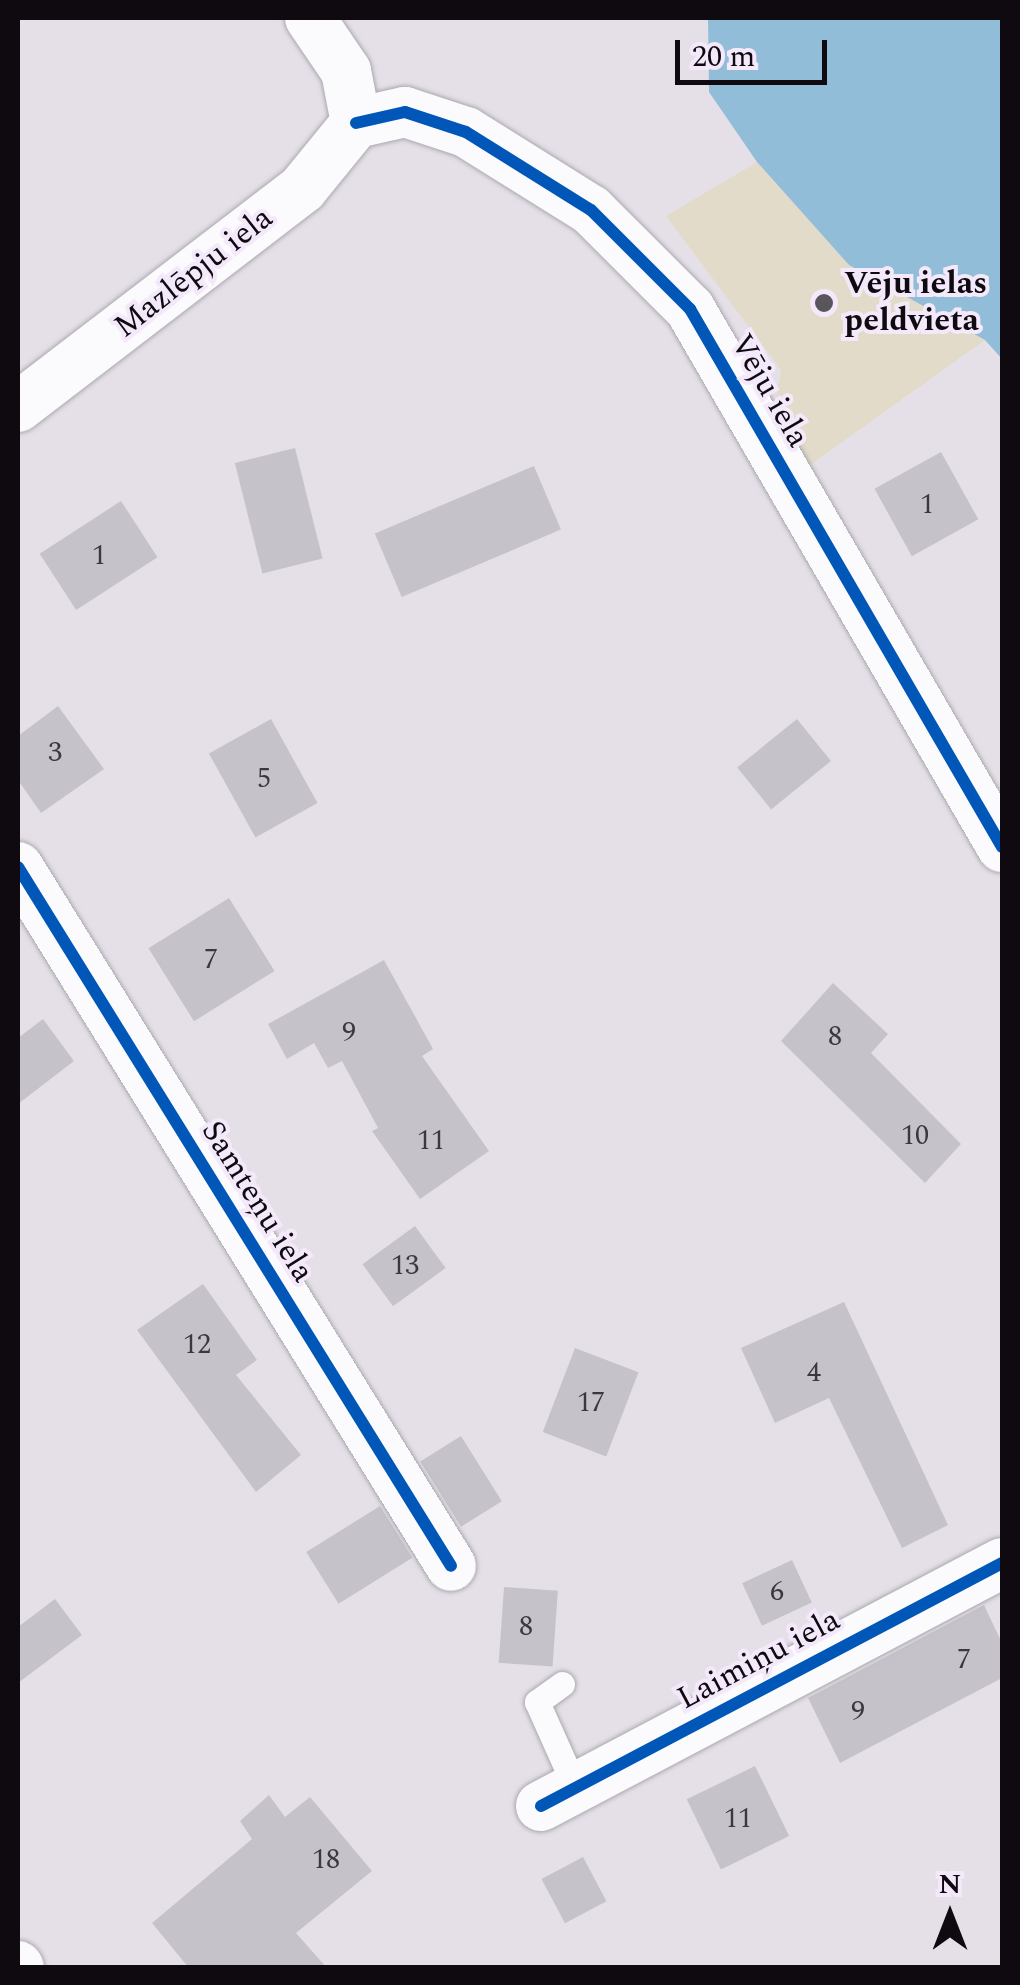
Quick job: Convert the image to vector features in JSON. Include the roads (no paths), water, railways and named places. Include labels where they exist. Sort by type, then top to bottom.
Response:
[{"type":"street","points":[[310,18],[346,70],[356,123]]},
{"type":"street","name":"Vēju iela","points":[[356,123],[405,112],[466,132],[592,210],[690,309],[1002,847]]},
{"type":"street","name":"Mazlēpju iela","points":[[18,407],[303,188],[356,123]]},
{"type":"street","name":"Samteņu iela","points":[[18,866],[450,1566]]},
{"type":"street","name":"Laimiņu iela","points":[[558,1796],[1002,1563]]},
{"type":"lane","points":[[558,1796],[537,1702],[562,1684]]},
{"type":"water","points":[[708,18],[1002,18],[1002,359],[985,340],[849,265],[757,162],[709,92]]},
{"type":"place","name":"Vēju ielas peldvieta","points":[[824,303]]}]
